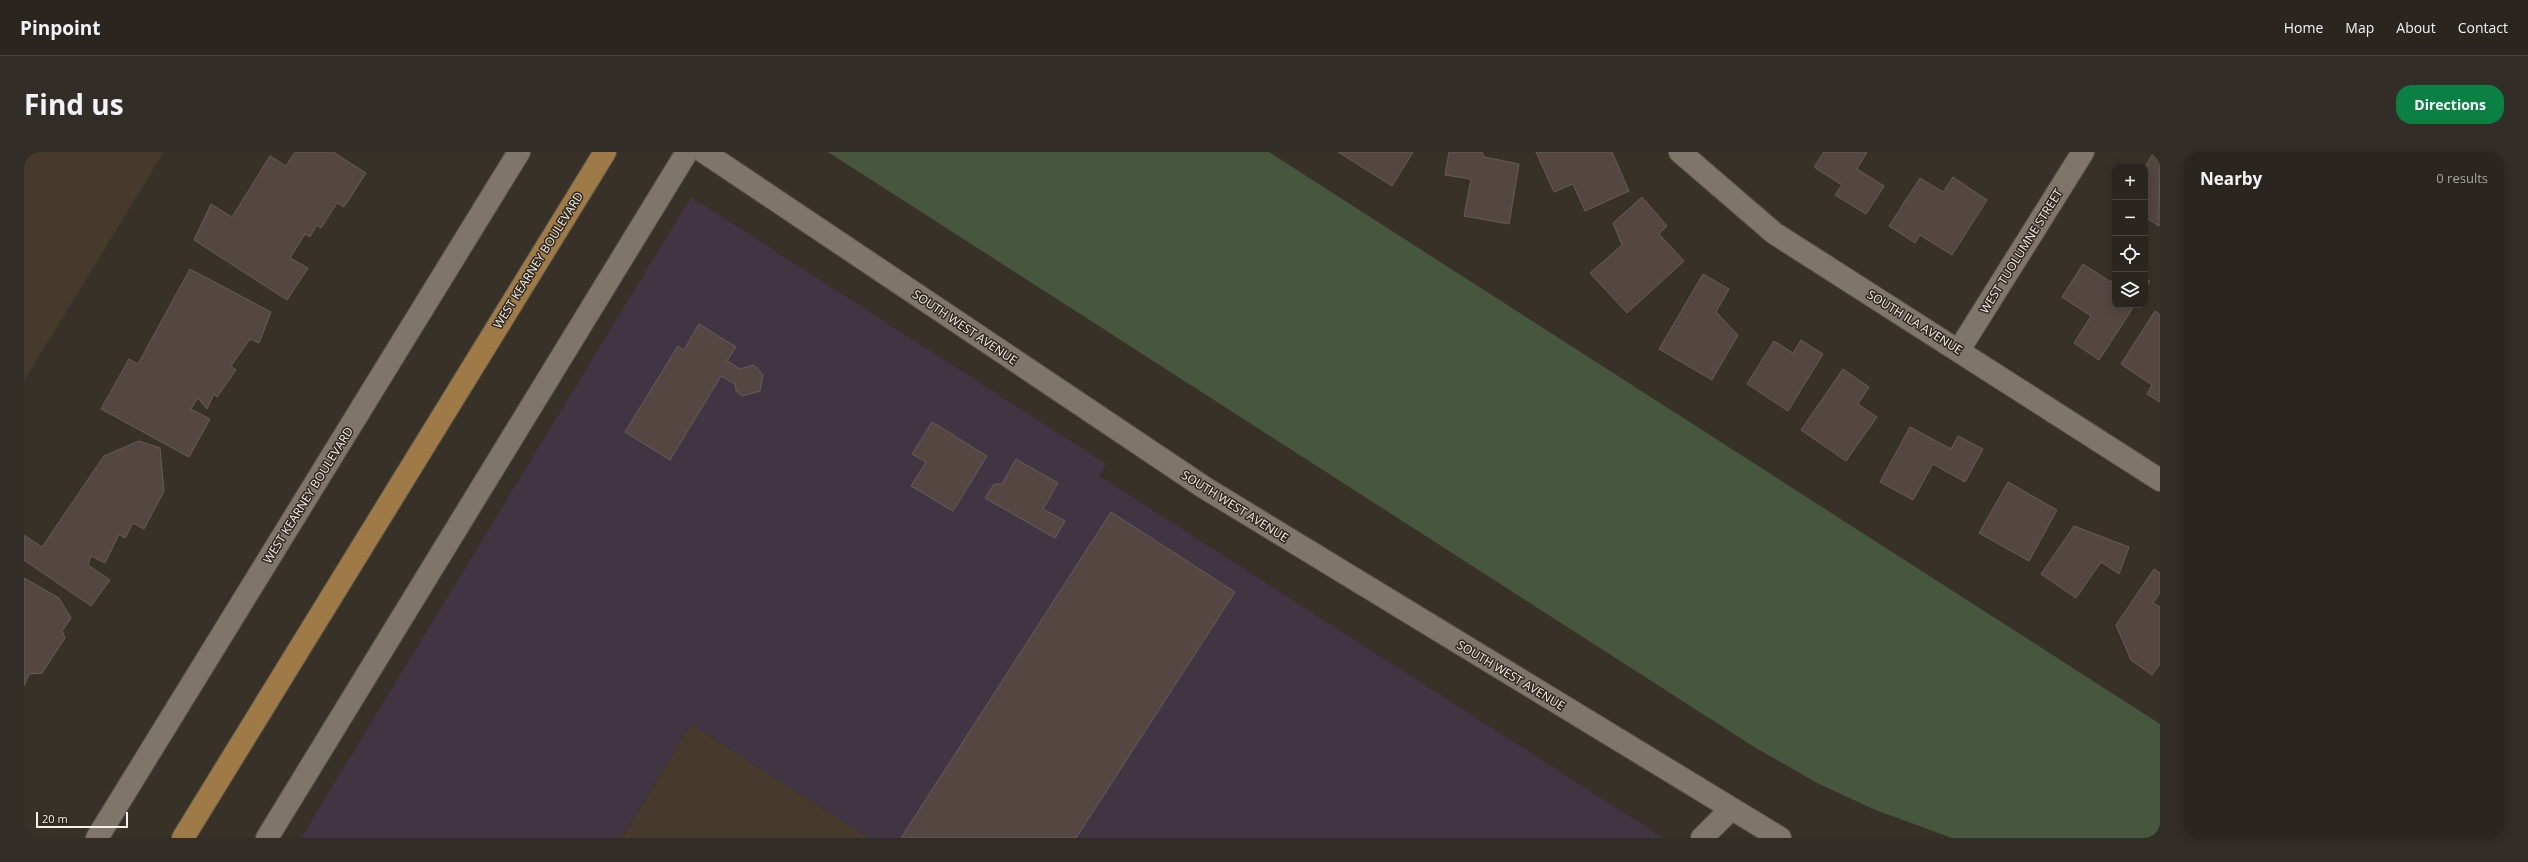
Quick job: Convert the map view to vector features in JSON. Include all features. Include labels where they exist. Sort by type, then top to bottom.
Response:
[{"type":"main road","name":"WEST KEARNEY BOULEVARD","points":[[183,838],[604,152]]},
{"type":"street","name":"WEST KEARNEY BOULEVARD","points":[[97,838],[519,152]]},
{"type":"street","points":[[267,838],[687,152]]},
{"type":"street","name":"SOUTH WEST AVENUE","points":[[704,152],[1205,488],[1780,838]]},
{"type":"street","name":"SOUTH ILA AVENUE","points":[[1680,152],[1774,233],[2160,480]]},
{"type":"street","name":"WEST TUOLUMNE STREET","points":[[1959,350],[2083,152]]},
{"type":"street","points":[[1702,838],[1731,809]]},
{"type":"shaded area","points":[[24,152],[164,152],[24,381]]},
{"type":"shaded area","points":[[691,197],[1106,464],[1099,476],[1663,838],[869,838],[691,724],[621,838],[301,838]]},
{"type":"shaded area","points":[[691,724],[869,838],[622,838]]},
{"type":"green space","points":[[828,152],[1269,152],[2160,724],[2160,838],[1952,838],[1873,809],[1817,783],[1751,745]]},
{"type":"building","points":[[295,152],[333,152],[366,173],[344,207],[337,203],[321,228],[317,225],[310,237],[305,234],[290,258],[308,268],[287,300],[194,240],[211,204],[232,217],[270,156],[286,166]]},
{"type":"building","points":[[1338,152],[1413,152],[1392,186]]},
{"type":"building","points":[[1449,152],[1482,152],[1484,157],[1519,164],[1509,224],[1464,216],[1471,179],[1445,175]]},
{"type":"building","points":[[1536,152],[1612,152],[1629,191],[1585,211],[1573,184],[1554,192]]},
{"type":"building","points":[[1824,152],[1867,152],[1857,169],[1884,186],[1866,214],[1835,195],[1842,185],[1814,167]]},
{"type":"building","points":[[2154,152],[2160,152],[2159,226],[2148,219],[2147,164]]},
{"type":"building","points":[[1953,177],[1987,200],[1952,255],[1920,235],[1915,243],[1889,226],[1920,178],[1943,192]]},
{"type":"building","points":[[1642,197],[1667,226],[1659,234],[1684,261],[1627,313],[1590,273],[1622,245],[1613,223]]},
{"type":"building","points":[[2083,264],[2111,282],[2112,280],[2112,308],[2133,308],[2099,360],[2074,343],[2091,316],[2062,297]]},
{"type":"building","points":[[190,269],[271,312],[259,343],[250,339],[231,366],[236,370],[217,397],[214,394],[207,409],[198,398],[191,409],[210,419],[189,457],[101,409],[129,359],[138,364]]},
{"type":"building","points":[[1703,274],[1729,289],[1716,312],[1738,335],[1712,380],[1659,349]]},
{"type":"building","points":[[2155,311],[2160,315],[2160,402],[2147,394],[2152,385],[2121,364]]},
{"type":"building","points":[[699,324],[736,347],[727,361],[740,369],[754,365],[763,375],[760,391],[742,396],[736,391],[735,384],[721,376],[670,460],[625,432],[678,346],[684,350]]},
{"type":"building","points":[[1801,340],[1823,354],[1788,411],[1747,384],[1774,341],[1793,353]]},
{"type":"building","points":[[1843,369],[1869,387],[1858,404],[1877,417],[1846,461],[1801,430]]},
{"type":"building","points":[[932,422],[987,456],[953,511],[911,486],[926,462],[912,454]]},
{"type":"building","points":[[1910,427],[1951,449],[1958,436],[1983,449],[1965,482],[1933,464],[1913,500],[1880,482]]},
{"type":"building","points":[[139,441],[160,448],[164,491],[144,529],[133,523],[125,538],[119,534],[105,563],[91,556],[88,565],[110,580],[91,606],[24,560],[24,535],[42,547],[104,456]]},
{"type":"building","points":[[1016,459],[1058,483],[1043,509],[1065,521],[1055,538],[985,498],[994,484],[1002,484]]},
{"type":"building","points":[[2008,482],[2057,510],[2029,561],[1979,533]]},
{"type":"building","points":[[1111,512],[1235,592],[1076,838],[901,838]]},
{"type":"building","points":[[2074,526],[2129,547],[2119,574],[2101,562],[2076,598],[2041,574]]},
{"type":"building","points":[[2154,569],[2160,573],[2160,593],[2153,603],[2160,607],[2160,664],[2152,675],[2131,660],[2116,625]]},
{"type":"building","points":[[24,578],[59,598],[71,618],[62,631],[65,638],[42,673],[29,674],[24,686]]}]
